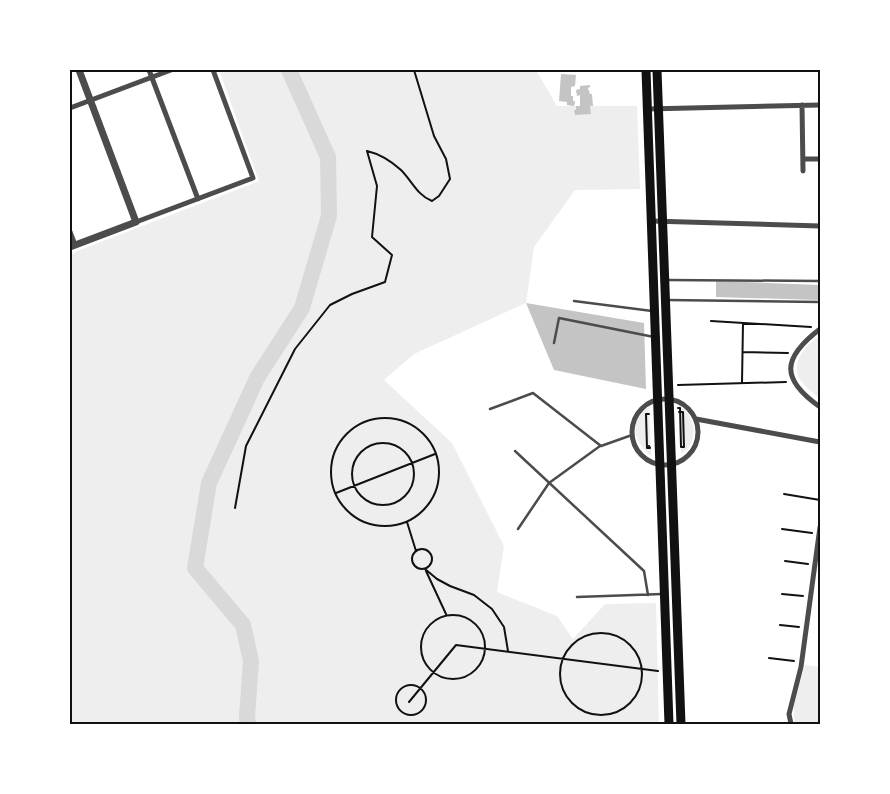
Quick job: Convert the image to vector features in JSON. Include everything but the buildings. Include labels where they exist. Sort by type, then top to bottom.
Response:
[{"type":"main road","points":[[646,70],[669,724]]},
{"type":"main road","points":[[658,70],[681,724]]},
{"type":"street","points":[[79,70],[136,222]]},
{"type":"street","points":[[149,70],[198,199]]},
{"type":"street","points":[[70,108],[171,70]]},
{"type":"street","points":[[70,232],[72,246],[253,178],[213,70]]},
{"type":"street","points":[[802,105],[803,171]]},
{"type":"street","points":[[647,109],[820,105]]},
{"type":"street","points":[[802,159],[820,159]]},
{"type":"street","points":[[651,221],[820,226]]},
{"type":"street","points":[[820,329],[795,353],[790,370],[793,382],[802,394],[820,407]]},
{"type":"street","points":[[658,399],[670,399],[685,405],[691,411],[696,419],[698,436],[696,444],[686,457],[672,464],[660,464],[645,458],[639,452],[634,444],[632,427],[638,412],[650,402],[658,399]]},
{"type":"street","points":[[696,419],[820,442]]},
{"type":"street","points":[[791,724],[789,714],[801,662],[820,527]]},
{"type":"street","points":[[814,572],[820,574]]},
{"type":"lane","points":[[666,280],[820,281]]},
{"type":"lane","points":[[666,300],[820,302]]},
{"type":"lane","points":[[574,301],[654,312]]},
{"type":"lane","points":[[554,343],[559,318],[655,337]]},
{"type":"lane","points":[[490,409],[533,393],[601,446]]},
{"type":"lane","points":[[518,529],[548,483],[601,446],[632,435]]},
{"type":"lane","points":[[515,452],[644,571],[648,595]]},
{"type":"lane","points":[[576,597],[664,594]]},
{"type":"path","points":[[235,508],[246,446],[295,349],[330,305],[352,294],[385,282],[392,255],[372,237],[377,186],[367,150],[380,154],[401,170],[422,197],[432,201],[439,196],[450,179],[446,159],[434,136],[414,70]]},
{"type":"path","points":[[711,321],[810,327]]},
{"type":"path","points":[[742,383],[743,323]]},
{"type":"path","points":[[743,352],[795,353]]},
{"type":"path","points":[[670,385],[793,382]]},
{"type":"path","points":[[677,412],[683,412]]},
{"type":"path","points":[[393,418],[410,424],[424,434],[434,448],[438,464],[438,482],[432,498],[422,512],[407,521],[390,526],[371,524],[355,517],[342,504],[336,493],[333,488],[331,470],[335,452],[345,436],[359,425],[376,419],[393,418]]},
{"type":"path","points":[[384,443],[398,446],[406,452],[412,463],[415,470],[414,481],[410,490],[403,498],[394,503],[383,505],[373,503],[364,498],[355,485],[352,470],[355,460],[369,446],[384,443]]},
{"type":"path","points":[[336,493],[435,454]]},
{"type":"path","points":[[784,494],[820,500]]},
{"type":"path","points":[[407,521],[416,551],[411,559],[413,565],[419,569],[425,569],[450,586],[474,595],[492,609],[504,627],[508,652]]},
{"type":"path","points":[[782,529],[819,534]]},
{"type":"path","points":[[416,551],[426,550],[431,554],[432,561],[425,569]]},
{"type":"path","points":[[785,560],[815,565]]},
{"type":"path","points":[[425,569],[446,615]]},
{"type":"path","points":[[782,594],[810,598]]},
{"type":"path","points":[[446,615],[457,615],[475,623],[481,632],[484,649],[481,661],[475,669],[457,678],[447,678],[428,667],[423,658],[421,647],[423,636],[428,626],[436,619],[446,615]]},
{"type":"path","points":[[780,625],[806,628]]},
{"type":"path","points":[[603,632],[617,636],[629,643],[638,654],[642,669],[642,680],[638,692],[631,703],[620,711],[607,715],[594,715],[581,711],[571,703],[564,691],[560,678],[561,664],[564,659],[567,651],[576,641],[589,634],[603,632]]},
{"type":"path","points":[[409,702],[456,645],[660,671]]},
{"type":"path","points":[[769,658],[801,662]]},
{"type":"path","points":[[408,685],[421,688],[426,694],[427,699],[424,709],[420,713],[411,716],[402,712],[396,704],[397,694],[400,690],[408,685]]},
{"type":"shaded area","points":[[219,70],[536,70],[557,106],[637,106],[640,189],[575,190],[534,247],[526,303],[414,354],[384,380],[452,443],[504,546],[497,592],[557,616],[573,639],[605,604],[656,603],[659,724],[70,724],[70,256],[77,251],[259,181]]},
{"type":"shaded area","points":[[820,336],[820,399],[802,382],[798,376],[797,369],[800,356],[804,350]]},
{"type":"shaded area","points":[[679,405],[689,416],[694,429],[691,443],[681,454]]},
{"type":"shaded area","points":[[649,407],[651,456],[640,444],[635,431],[638,418]]},
{"type":"shaded area","points":[[805,665],[820,667],[820,724],[796,724],[794,717],[796,694]]},
{"type":"waterway","points":[[248,724],[251,661],[243,625],[195,568],[209,483],[257,378],[302,308],[329,216],[328,157],[289,70]]}]
